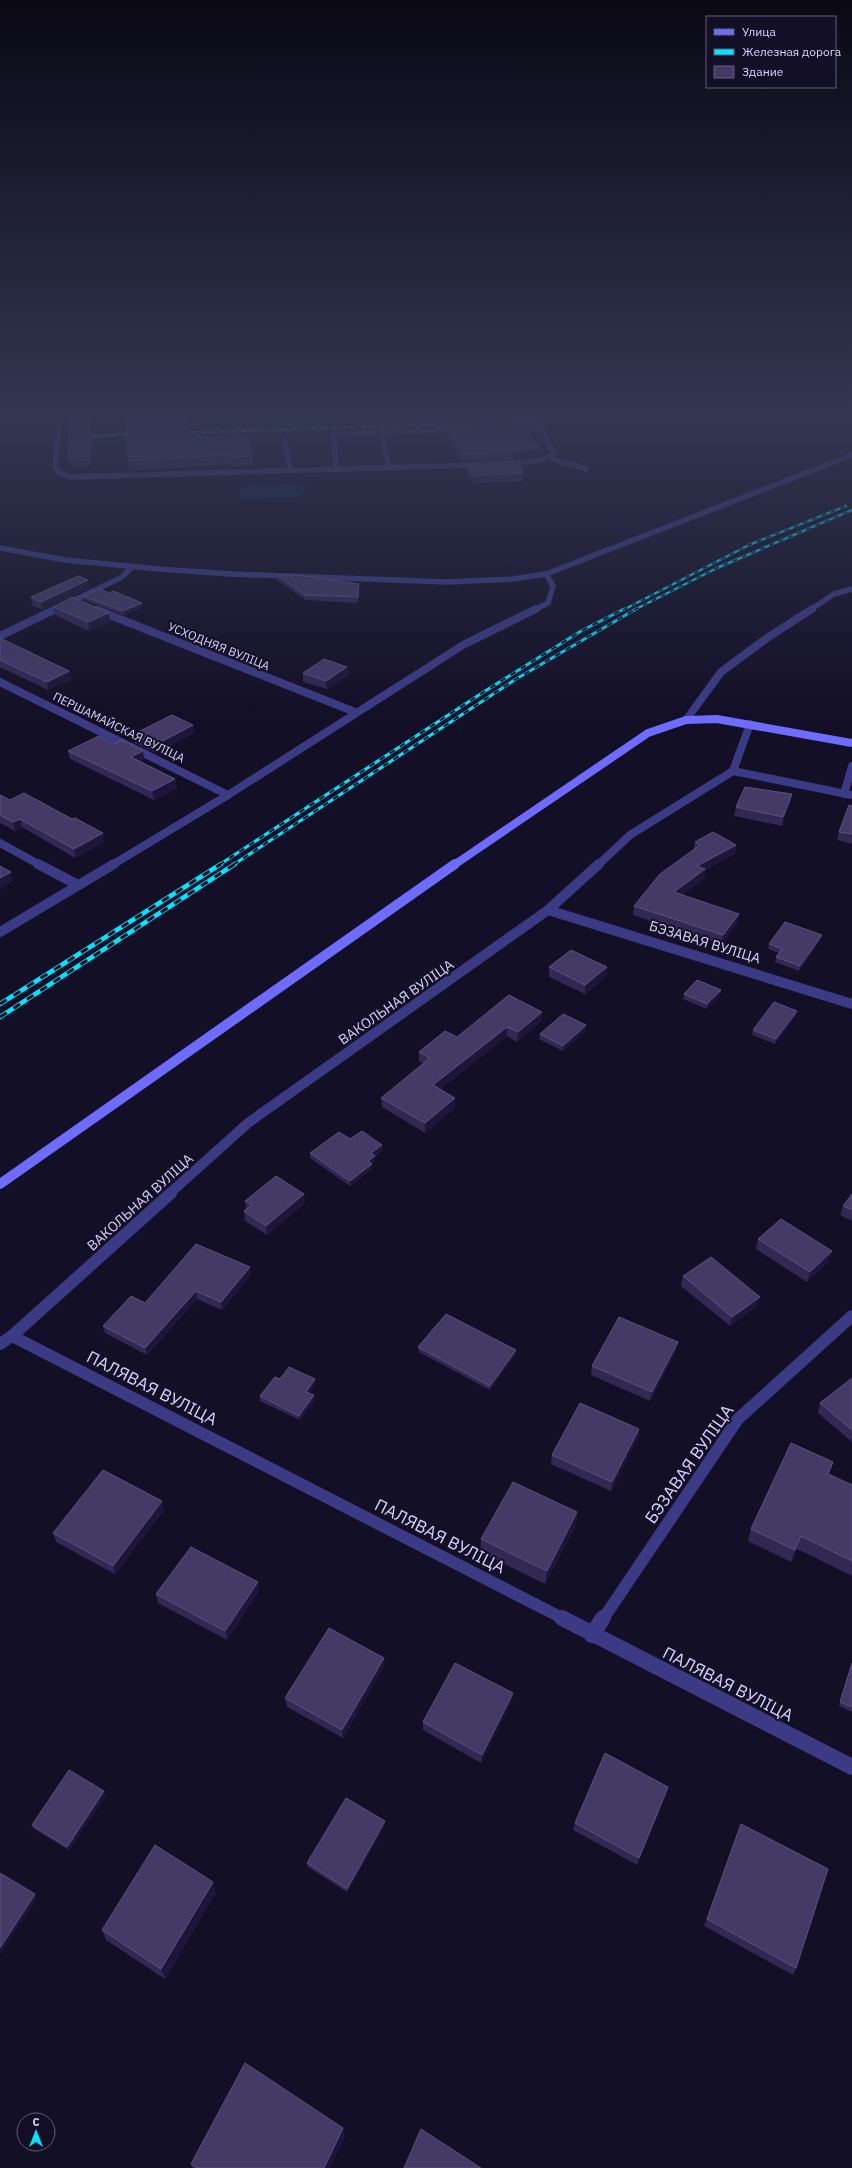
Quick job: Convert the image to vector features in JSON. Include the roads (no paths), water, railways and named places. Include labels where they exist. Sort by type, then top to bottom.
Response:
[{"type":"main road","points":[[0,1184],[523,816],[648,733],[686,720],[717,719],[852,743]]},
{"type":"street","points":[[0,548],[37,556],[131,568],[238,575],[460,583],[516,579],[546,574],[702,513]]},
{"type":"street","points":[[0,636],[122,577],[131,568]]},
{"type":"street","points":[[0,932],[228,795],[355,712],[463,645],[548,603],[553,586],[546,574]]},
{"type":"street","points":[[686,720],[721,672],[767,638],[834,594],[852,589]]},
{"type":"street","points":[[74,601],[82,604]]},
{"type":"street","name":"УСХОДНЯЯ ВУЛІЦА","points":[[89,607],[355,712]]},
{"type":"street","name":"ПЕРШАМАЙСКАЯ ВУЛІЦА","points":[[0,682],[228,795]]},
{"type":"street","points":[[750,724],[733,771],[848,794],[852,766]]},
{"type":"street","name":"ВАКОЛЬНАЯ ВУЛІЦА","points":[[0,1344],[12,1336],[248,1123],[548,910],[630,835],[733,771]]},
{"type":"street","points":[[0,843],[78,885]]},
{"type":"street","name":"БЭЗАВАЯ ВУЛІЦА","points":[[548,910],[852,1004]]},
{"type":"street","name":"БЭЗАВАЯ ВУЛІЦА","points":[[592,1635],[738,1419],[852,1316]]},
{"type":"street","name":"ПАЛЯВАЯ ВУЛІЦА","points":[[12,1336],[592,1635],[852,1767]]},
{"type":"railway","points":[[623,610],[749,545],[828,513]]},
{"type":"railway","points":[[634,610],[717,568],[845,513]]},
{"type":"railway","points":[[219,865],[482,693],[581,631],[624,609]]},
{"type":"railway","points":[[233,865],[516,679],[636,609]]},
{"type":"railway","points":[[0,1004],[221,864]]},
{"type":"railway","points":[[0,1017],[235,864]]}]
